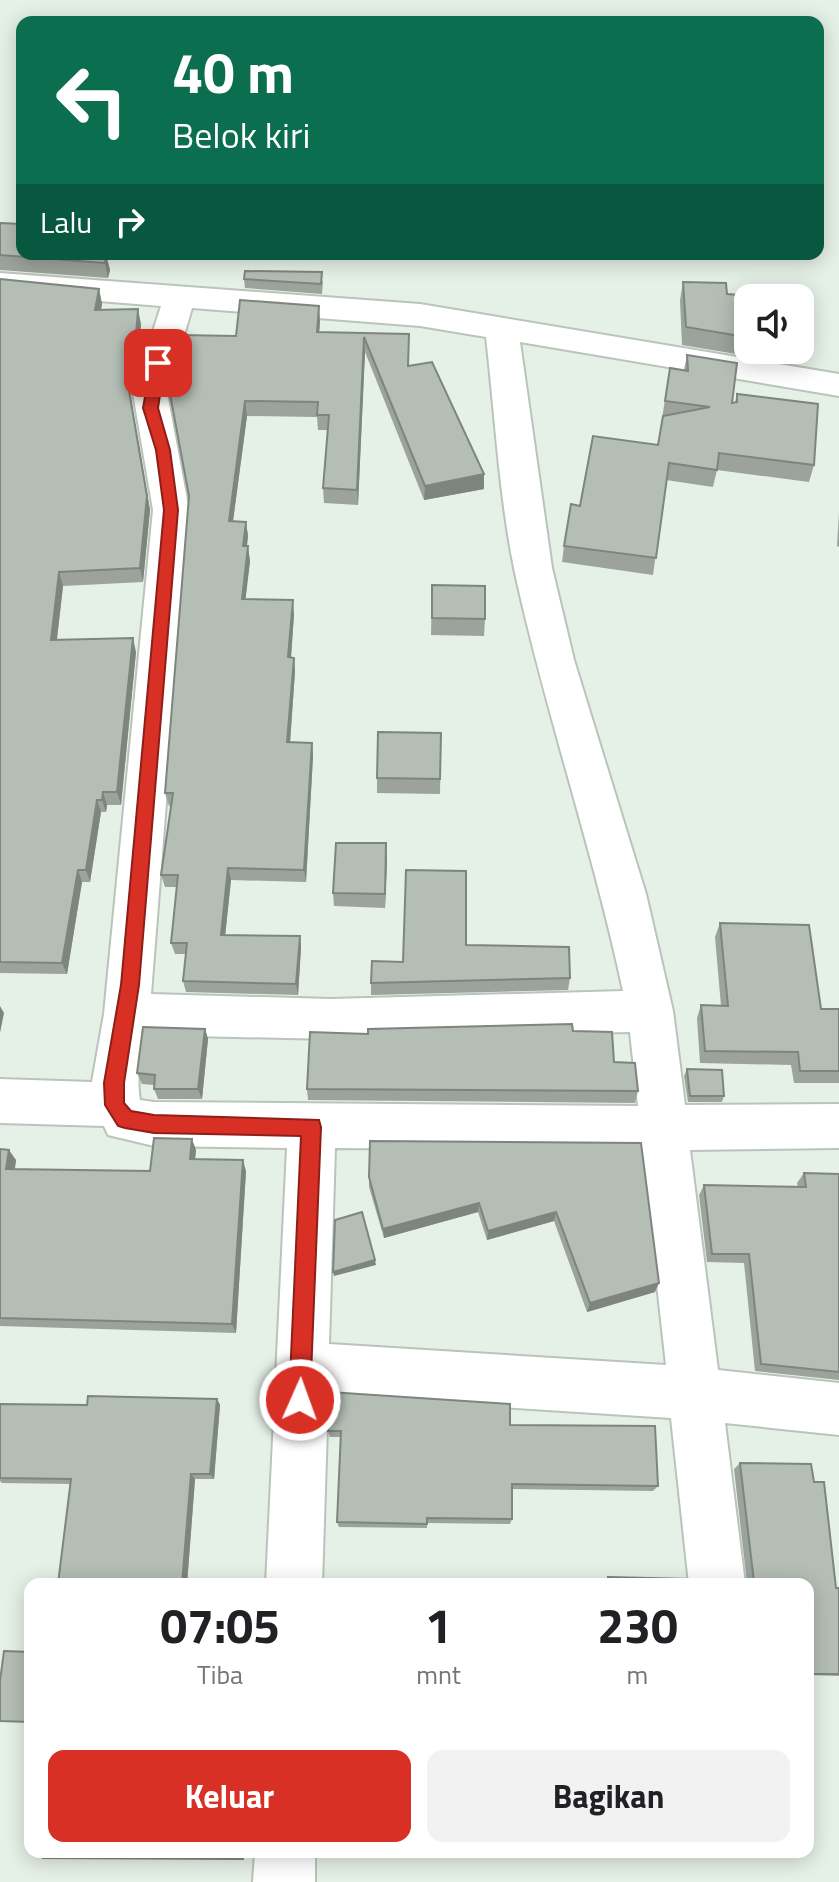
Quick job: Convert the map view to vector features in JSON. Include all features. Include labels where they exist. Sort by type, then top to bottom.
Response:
[{"type":"street","points":[[0,283],[381,310],[501,327],[839,385]]},
{"type":"street","points":[[180,295],[150,393],[163,450],[171,510],[127,1014],[114,1083],[115,1105],[125,1119],[154,1124],[312,1127],[839,1126]]},
{"type":"street","points":[[501,327],[533,568],[555,660],[624,894],[650,1011],[662,1128],[698,1393],[716,1578]]},
{"type":"street","points":[[127,1014],[331,1019],[650,1011]]},
{"type":"street","points":[[0,1101],[115,1105]]},
{"type":"street","points":[[294,1578],[312,1127]]},
{"type":"street","points":[[301,1369],[456,1374],[557,1385],[698,1393],[839,1409]]},
{"type":"street","points":[[284,1882],[285,1858]]},
{"type":"building","points":[[0,223],[16,224],[16,256],[0,255]]},
{"type":"building","points":[[66,260],[105,260],[105,263]]},
{"type":"building","points":[[245,271],[322,272],[321,284],[244,279]]},
{"type":"building","points":[[0,279],[99,289],[95,310],[138,309],[136,335],[141,335],[127,379],[147,496],[140,568],[59,572],[51,640],[133,638],[117,792],[103,792],[102,800],[97,800],[86,870],[78,870],[62,963],[0,962]]},
{"type":"building","points":[[683,282],[726,283],[727,294],[734,295],[734,335],[686,327]]},
{"type":"building","points":[[240,300],[319,306],[317,332],[409,334],[408,366],[432,362],[484,474],[425,486],[364,337],[357,490],[323,488],[329,415],[317,415],[318,402],[245,401],[229,521],[246,522],[243,546],[248,546],[242,599],[293,600],[288,657],[294,658],[287,742],[312,743],[304,870],[228,868],[221,935],[300,936],[296,984],[183,981],[187,943],[171,943],[178,875],[161,875],[173,793],[165,793],[189,496],[167,378],[180,335],[236,336]]},
{"type":"building","points":[[687,355],[737,364],[732,403],[737,402],[737,394],[818,404],[814,465],[719,453],[717,470],[669,463],[656,558],[564,546],[571,504],[580,506],[593,436],[658,445],[663,416],[710,407],[665,401],[670,368],[688,371]]},
{"type":"building","points":[[432,585],[485,586],[485,619],[432,618]]},
{"type":"building","points":[[378,732],[441,733],[440,779],[377,778]]},
{"type":"building","points":[[336,843],[386,843],[385,894],[333,893]]},
{"type":"building","points":[[406,870],[466,871],[466,945],[569,947],[570,978],[371,983],[372,961],[403,962]]},
{"type":"building","points":[[720,923],[809,925],[821,1009],[839,1009],[839,1071],[800,1071],[798,1052],[705,1051],[701,1005],[728,1006]]},
{"type":"building","points":[[572,1024],[573,1031],[612,1032],[614,1062],[635,1063],[638,1091],[307,1089],[310,1032],[368,1034],[368,1029]]},
{"type":"building","points":[[143,1027],[205,1029],[198,1089],[154,1089],[155,1075],[137,1073]]},
{"type":"building","points":[[687,1069],[722,1070],[724,1096],[690,1096]]},
{"type":"building","points":[[154,1138],[192,1139],[190,1159],[243,1160],[232,1324],[0,1318],[0,1149],[9,1150],[6,1169],[150,1171]]},
{"type":"building","points":[[370,1141],[641,1143],[659,1283],[590,1303],[556,1212],[488,1231],[479,1203],[383,1229],[369,1177]]},
{"type":"building","points":[[804,1173],[839,1174],[839,1372],[761,1364],[749,1254],[712,1254],[704,1185],[806,1187]]},
{"type":"building","points":[[362,1212],[375,1260],[333,1272],[335,1220]]},
{"type":"building","points":[[329,1392],[510,1404],[510,1425],[655,1426],[658,1486],[512,1484],[512,1519],[427,1518],[427,1524],[337,1522],[341,1431],[328,1431]]},
{"type":"building","points":[[88,1396],[217,1399],[210,1474],[191,1474],[182,1578],[59,1578],[71,1479],[0,1478],[0,1404],[87,1405]]},
{"type":"building","points":[[740,1463],[811,1464],[814,1482],[824,1482],[836,1588],[839,1588],[839,1674],[814,1674],[814,1578],[754,1578]]},
{"type":"building","points":[[4,1651],[24,1652],[24,1722],[0,1721]]},
{"type":"building","points":[[43,1858],[243,1858],[243,1859]]},
{"type":"route","points":[[158,363],[150,393],[151,408],[163,450],[171,510],[155,721],[127,1014],[114,1083],[115,1105],[125,1119],[154,1124],[312,1127],[300,1400]]}]
